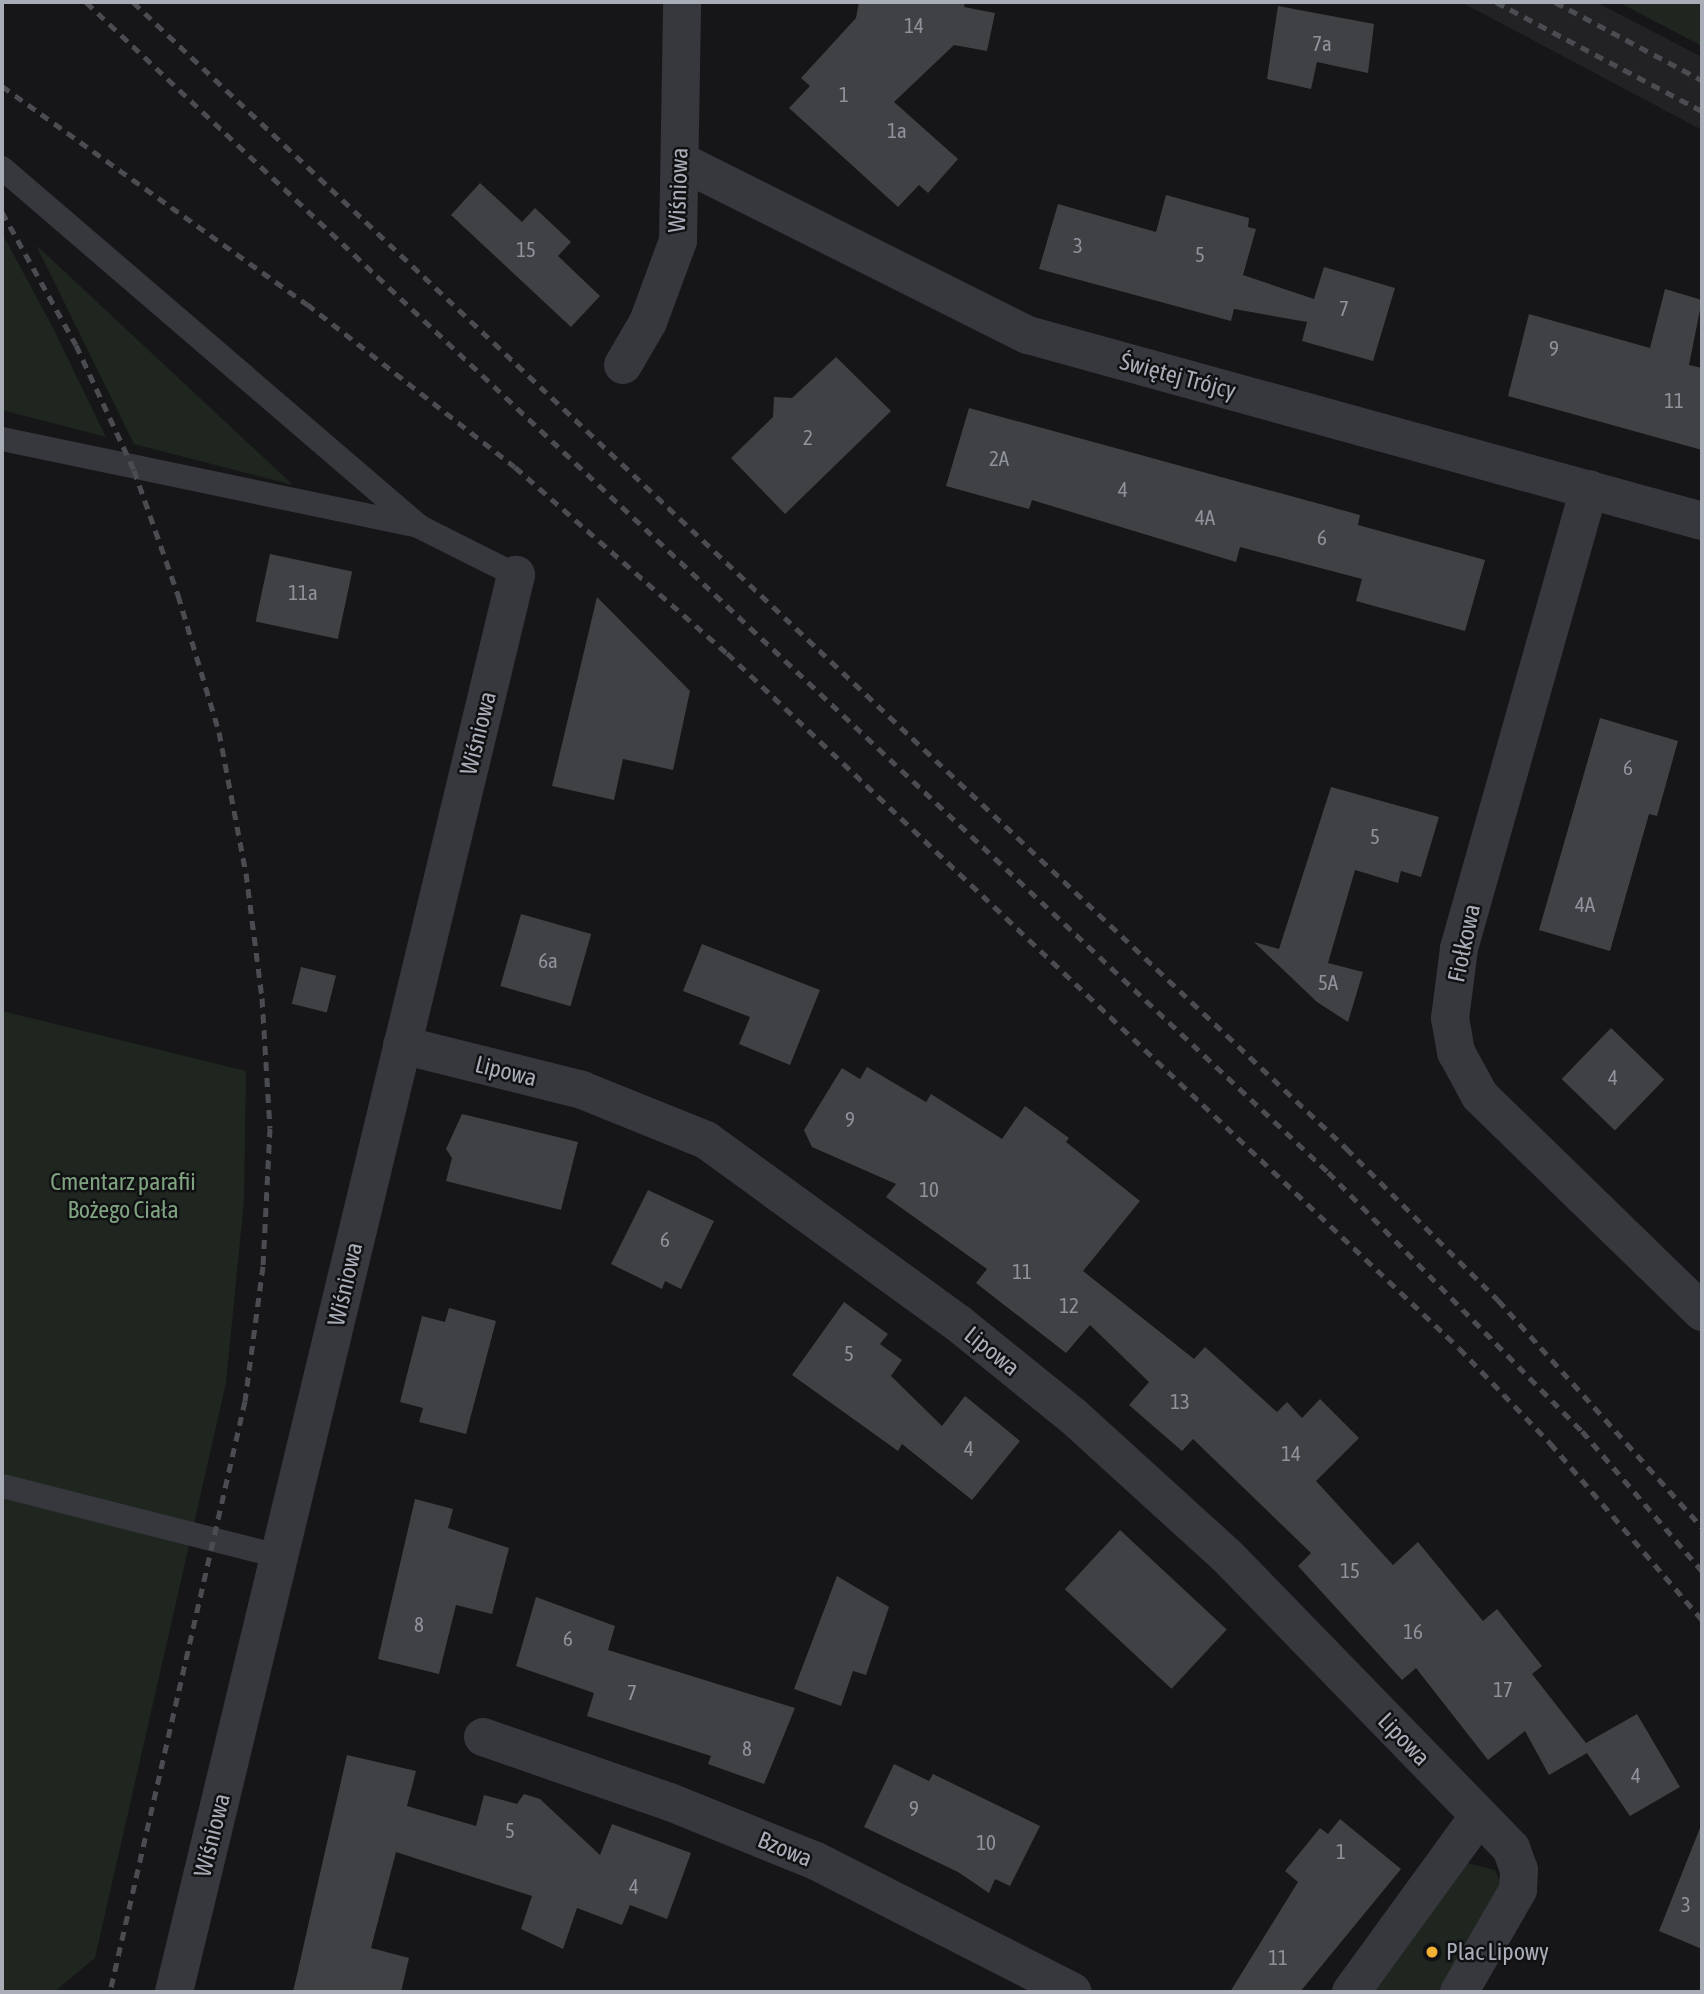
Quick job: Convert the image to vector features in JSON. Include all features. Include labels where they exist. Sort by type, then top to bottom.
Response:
[{"type":"street","name":"Wiśniowa","points":[[623,365],[648,322],[677,242],[680,161],[674,4]]},
{"type":"street","name":"Świętej Trójcy","points":[[680,161],[1028,335],[1702,521]]},
{"type":"street","name":"Fiołkowa","points":[[1589,489],[1460,949],[1450,1017],[1456,1052],[1479,1096],[1702,1312]]},
{"type":"street","name":"Wiśniowa","points":[[174,1992],[516,575]]},
{"type":"street","name":"Lipowa","points":[[402,1045],[582,1090],[706,1140],[958,1323],[1073,1416],[1226,1555],[1478,1817]]},
{"type":"street","name":"Bzowa","points":[[483,1737],[670,1802],[816,1861],[1073,1992]]},
{"type":"street","points":[[1351,1992],[1478,1817],[1511,1848],[1519,1870],[1518,1889],[1459,1992]]},
{"type":"lane","points":[[2,168],[421,527],[516,575]]},
{"type":"lane","points":[[2,439],[421,527]]},
{"type":"lane","points":[[2,1486],[279,1556]]},
{"type":"shaded area","points":[[1461,2],[1596,2],[1702,57],[1702,130]]},
{"type":"green space","points":[[1618,2],[1702,2],[1702,46]]},
{"type":"green space","points":[[2,233],[51,324],[106,437],[2,410]]},
{"type":"green space","points":[[36,245],[293,485],[134,444]]},
{"type":"green space","name":"Cmentarz parafii Bożego Ciała","points":[[2,1011],[246,1071],[244,1201],[226,1383],[95,1958],[54,1992],[2,1992]]},
{"type":"green space","name":"Plac Lipowy","points":[[1467,1863],[1495,1870],[1503,1889],[1448,1992],[1363,1992]]},
{"type":"building","points":[[859,2],[965,2],[964,7],[995,13],[987,51],[954,45],[894,102],[958,159],[928,193],[919,185],[898,207],[789,108],[810,86],[801,78],[856,18]]},
{"type":"building","points":[[1278,6],[1374,24],[1368,73],[1317,62],[1311,89],[1267,79]]},
{"type":"building","points":[[480,183],[522,222],[535,208],[571,242],[558,256],[600,296],[571,327],[451,215]]},
{"type":"building","points":[[1166,195],[1249,218],[1248,227],[1256,229],[1243,275],[1314,299],[1324,267],[1395,288],[1373,361],[1302,341],[1307,322],[1234,309],[1231,321],[1039,269],[1058,204],[1156,232]]},
{"type":"building","points":[[1665,289],[1702,300],[1689,365],[1702,368],[1702,450],[1508,396],[1529,314],[1650,348]]},
{"type":"building","points":[[836,357],[891,411],[785,514],[731,458],[773,417],[774,397],[792,398]]},
{"type":"building","points":[[969,408],[1360,515],[1358,525],[1485,560],[1465,631],[1356,601],[1362,579],[1240,547],[1236,562],[1032,500],[1029,509],[946,486]]},
{"type":"building","points":[[270,554],[352,571],[338,639],[256,621]]},
{"type":"building","points":[[597,597],[690,691],[673,770],[623,759],[614,800],[552,786]]},
{"type":"building","points":[[1600,718],[1678,741],[1657,816],[1649,814],[1610,951],[1539,930]]},
{"type":"building","points":[[1331,787],[1439,817],[1421,877],[1401,871],[1398,883],[1355,870],[1328,963],[1363,972],[1348,1022],[1317,1002],[1254,942],[1279,949]]},
{"type":"building","points":[[521,914],[591,934],[570,1006],[500,986]]},
{"type":"building","points":[[702,944],[820,990],[790,1065],[739,1044],[750,1017],[683,991]]},
{"type":"building","points":[[301,967],[336,976],[327,1013],[292,1004]]},
{"type":"building","points":[[1611,1028],[1664,1079],[1615,1130],[1562,1079]]},
{"type":"building","points":[[867,1067],[926,1102],[931,1094],[1002,1139],[1025,1106],[1069,1138],[1066,1142],[1140,1201],[1083,1271],[1194,1359],[1205,1347],[1277,1412],[1287,1402],[1302,1418],[1320,1399],[1359,1438],[1316,1481],[1393,1565],[1418,1542],[1483,1621],[1497,1609],[1542,1666],[1532,1674],[1586,1743],[1637,1714],[1680,1787],[1630,1816],[1587,1753],[1549,1775],[1525,1731],[1488,1760],[1416,1668],[1402,1680],[1298,1566],[1311,1553],[1193,1439],[1182,1451],[1129,1405],[1149,1382],[1090,1325],[1066,1353],[976,1283],[987,1269],[886,1197],[896,1184],[812,1147],[804,1130],[842,1068],[860,1079]]},
{"type":"building","points":[[462,1114],[578,1142],[561,1210],[446,1181],[452,1158],[446,1149]]},
{"type":"building","points":[[648,1190],[714,1221],[681,1289],[665,1281],[662,1289],[611,1264]]},
{"type":"building","points":[[844,1302],[888,1334],[880,1344],[902,1360],[891,1376],[942,1426],[965,1396],[1020,1441],[972,1500],[902,1444],[898,1451],[792,1375]]},
{"type":"building","points":[[449,1308],[496,1321],[466,1434],[419,1422],[423,1408],[400,1402],[422,1316],[445,1322]]},
{"type":"building","points":[[415,1499],[453,1509],[448,1528],[509,1548],[492,1614],[456,1605],[439,1674],[378,1659]]},
{"type":"building","points":[[1120,1530],[1227,1630],[1172,1689],[1065,1589]]},
{"type":"building","points":[[837,1576],[889,1607],[866,1675],[853,1671],[841,1706],[794,1689]]},
{"type":"building","points":[[536,1597],[615,1626],[608,1650],[795,1708],[764,1784],[708,1764],[711,1756],[587,1716],[594,1693],[516,1666]]},
{"type":"building","points":[[347,1755],[416,1771],[407,1806],[476,1826],[484,1795],[517,1804],[524,1794],[540,1799],[600,1855],[612,1824],[691,1853],[667,1919],[630,1905],[622,1925],[577,1908],[563,1949],[521,1929],[532,1896],[396,1852],[371,1948],[409,1958],[401,1992],[293,1992]]},
{"type":"building","points":[[894,1764],[929,1781],[933,1774],[1040,1826],[1010,1886],[995,1879],[989,1893],[958,1872],[864,1827]]},
{"type":"building","points":[[1340,1819],[1401,1869],[1300,1992],[1230,1992],[1298,1882],[1285,1871],[1320,1828],[1328,1834]]},
{"type":"building","points":[[1702,1828],[1702,1949],[1659,1931]]},
{"type":"railway","points":[[86,2],[1328,1172],[1582,1431],[1702,1571]]},
{"type":"railway","points":[[133,2],[1346,1148],[1498,1300],[1702,1527]]},
{"type":"railway","points":[[1496,2],[1702,111]]},
{"type":"railway","points":[[1555,2],[1702,80]]},
{"type":"railway","points":[[2,86],[307,304],[515,467],[727,653],[1459,1348],[1550,1443],[1702,1620]]},
{"type":"railway","points":[[2,212],[76,345],[134,470],[178,595],[219,732],[246,873],[262,998],[270,1128],[263,1266],[245,1401],[110,1992]]},
{"type":"place","name":"Plac Lipowy","points":[[1432,1952]]}]
